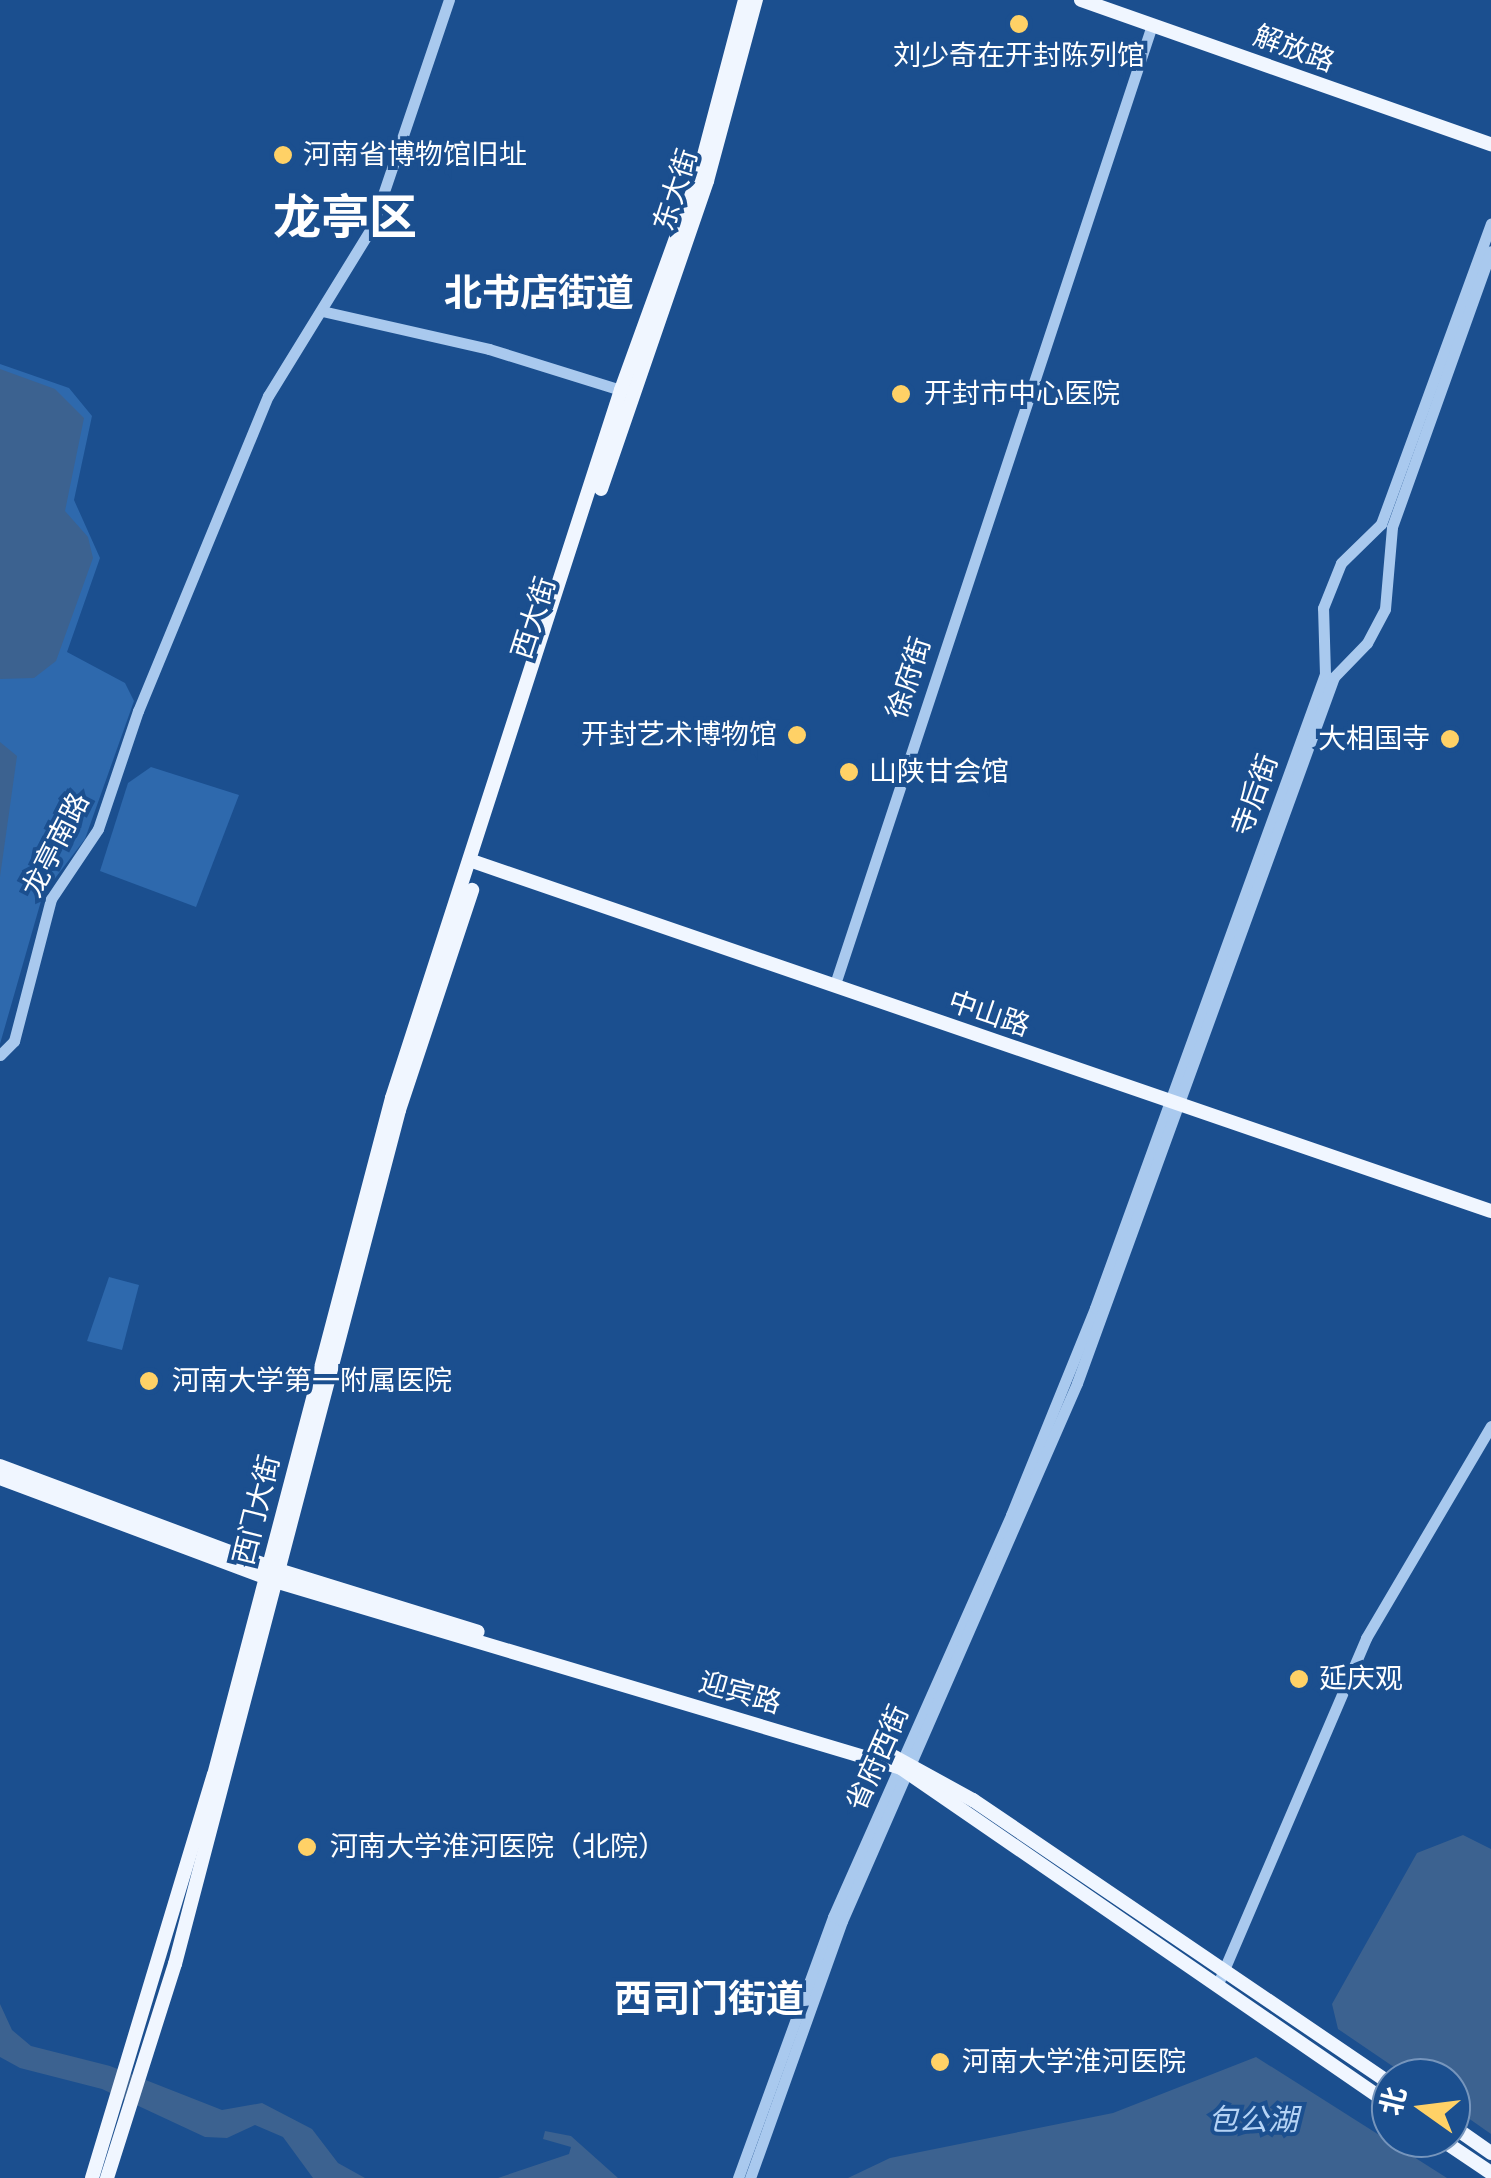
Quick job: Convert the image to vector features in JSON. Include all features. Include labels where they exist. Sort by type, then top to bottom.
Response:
[{"type":"main road","name":"东大街","points":[[627,391],[698,174],[745,0]]},
{"type":"main road","name":"东大街","points":[[627,391],[708,181],[756,0]]},
{"type":"main road","name":"解放路","points":[[1082,0],[1491,144]]},
{"type":"main road","name":"解放路","points":[[1107,0],[1491,134]]},
{"type":"main road","name":"西大街","points":[[478,859],[627,391]]},
{"type":"main road","name":"中山路","points":[[478,859],[837,978],[1174,1101],[1491,1202]]},
{"type":"main road","name":"中山路","points":[[478,859],[1491,1211]]},
{"type":"main road","name":"西门大街","points":[[92,2178],[106,2167],[175,1964],[392,1098],[478,859]]},
{"type":"main road","name":"迎宾路","points":[[0,1466],[272,1574]]},
{"type":"main road","name":"迎宾路","points":[[0,1478],[272,1574],[908,1766],[1220,1980],[1371,2090]]},
{"type":"main road","name":"西门大街","points":[[106,2167],[158,1962],[272,1574]]},
{"type":"main road","name":"迎宾路","points":[[1220,1980],[1371,2072]]},
{"type":"main road","points":[[1469,2158],[1491,2173]]},
{"type":"street","name":"龙亭南路","points":[[0,1056],[14,1041],[51,899],[94,838],[138,711],[273,388],[372,226],[449,0]]},
{"type":"street","name":"徐府街","points":[[837,978],[1152,26]]},
{"type":"street","name":"寺后街","points":[[1174,1101],[1325,674],[1322,608],[1341,564],[1372,536],[1385,514],[1491,223]]},
{"type":"street","name":"寺后街","points":[[1174,1101],[1334,677],[1366,643],[1385,609],[1392,540],[1491,252]]},
{"type":"street","points":[[322,312],[489,349],[627,391]]},
{"type":"street","name":"省府西街","points":[[749,2162],[833,1917],[908,1766],[1072,1381],[1174,1101]]},
{"type":"street","points":[[1220,1980],[1362,1646],[1491,1426]]},
{"type":"street","points":[[738,2178],[749,2162]]},
{"type":"street","points":[[749,2162],[750,2178]]},
{"type":"shaded area","points":[[0,364],[69,388],[92,416],[74,500],[100,558],[67,652],[125,683],[134,701],[85,839],[43,894],[0,1044]]},
{"type":"shaded area","points":[[151,767],[239,795],[196,907],[100,871],[128,783]]},
{"type":"shaded area","points":[[109,1277],[139,1285],[122,1350],[87,1341]]},
{"type":"water","points":[[0,369],[55,389],[84,418],[65,511],[88,537],[93,558],[56,661],[34,678],[0,679]]},
{"type":"water","points":[[0,742],[17,756],[0,877]]},
{"type":"water","points":[[1463,1835],[1491,1849],[1491,2134],[1471,2120],[1471,2058],[1381,2058],[1338,2029],[1332,2004],[1417,1853]]},
{"type":"water","points":[[0,2004],[12,2030],[31,2046],[110,2066],[222,2110],[262,2103],[312,2129],[338,2163],[365,2178],[313,2178],[283,2137],[255,2125],[227,2138],[205,2137],[102,2089],[20,2068],[0,2057]]},
{"type":"water","name":"包公湖","points":[[1256,2057],[1371,2130],[1371,2158],[1415,2158],[1447,2178],[848,2178],[890,2158],[1113,2113]]},
{"type":"water","points":[[545,2131],[571,2136],[618,2178],[498,2178],[569,2154],[571,2147],[543,2139]]},
{"type":"place","name":"刘少奇在开封陈列馆","points":[[1019,24]]},
{"type":"place","name":"河南省博物馆旧址","points":[[283,155]]},
{"type":"place","name":"开封市中心医院","points":[[901,394]]},
{"type":"place","name":"开封艺术博物馆","points":[[797,735]]},
{"type":"place","name":"大相国寺","points":[[1450,739]]},
{"type":"place","name":"山陕甘会馆","points":[[849,772]]},
{"type":"place","name":"河南大学第一附属医院","points":[[149,1381]]},
{"type":"place","name":"延庆观","points":[[1299,1679]]},
{"type":"place","name":"河南大学淮河医院（北院）","points":[[307,1847]]},
{"type":"place","name":"河南大学淮河医院","points":[[940,2062]]},
{"type":"district","name":"龙亭区","points":[[345,218]]},
{"type":"district","name":"北书店街道","points":[[539,293]]},
{"type":"district","name":"西司门街道","points":[[709,1999]]}]
